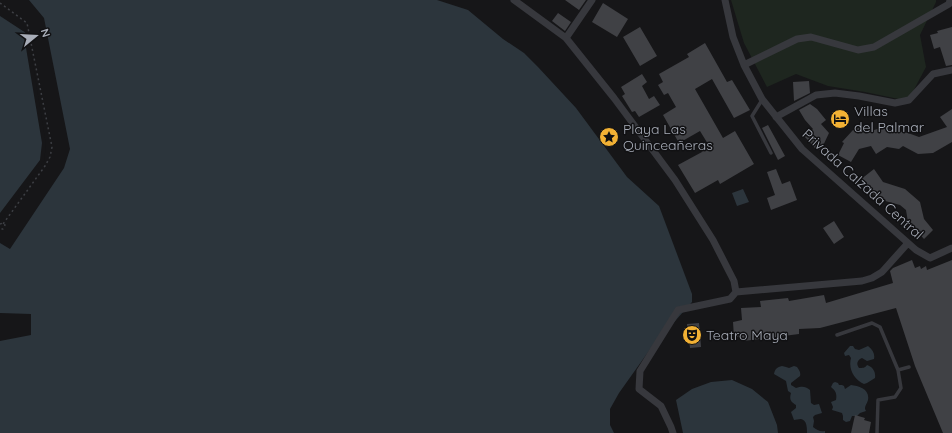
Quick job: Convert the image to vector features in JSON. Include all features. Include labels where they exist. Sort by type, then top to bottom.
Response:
[{"type":"street","points":[[514,0],[566,38],[614,98],[675,180],[713,240],[734,281],[736,292],[730,300],[678,310],[640,371],[639,389],[661,406],[672,427],[673,433]]},
{"type":"street","points":[[566,38],[592,0]]},
{"type":"street","name":"Privada Calzada Central","points":[[724,0],[733,37],[744,65],[762,99],[802,149],[916,250],[930,258],[952,248]]},
{"type":"street","points":[[744,65],[797,39],[811,37],[858,50],[874,47],[949,4],[950,0]]},
{"type":"street","points":[[776,117],[816,95],[835,93],[895,103],[909,100],[933,74],[952,70]]},
{"type":"street","points":[[736,292],[862,281],[872,278],[882,272],[908,243]]},
{"type":"lane","points":[[762,99],[752,116],[771,153]]},
{"type":"lane","points":[[837,335],[872,323],[880,327],[898,370],[901,388],[895,397],[878,400],[877,433]]},
{"type":"lane","points":[[898,370],[909,367]]},
{"type":"path","points":[[0,3],[27,23],[52,147],[50,158],[45,166],[3,224],[5,225],[4,228],[0,229]]},
{"type":"shaded area","points":[[29,0],[437,0],[468,10],[503,39],[524,53],[538,67],[576,108],[627,177],[659,206],[692,294],[692,302],[651,348],[619,393],[610,409],[610,425],[614,433],[0,433],[0,341],[31,335],[31,314],[0,313],[0,243],[10,249],[64,168],[70,149],[44,18]]},
{"type":"shaded area","points":[[731,0],[936,0],[920,35],[926,67],[908,101],[828,86],[796,74],[767,87],[744,43]]},
{"type":"shaded area","points":[[0,16],[26,33],[44,145],[42,160],[0,217]]},
{"type":"shaded area","points":[[743,189],[749,202],[737,206],[732,193]]},
{"type":"shaded area","points":[[850,346],[853,346],[855,349],[859,350],[868,346],[873,352],[874,359],[867,361],[862,358],[858,362],[859,368],[864,368],[867,365],[872,368],[874,372],[875,378],[867,383],[864,384],[860,382],[851,370],[851,358],[849,355],[845,356],[844,353]]},
{"type":"shaded area","points":[[782,366],[789,368],[794,366],[797,367],[800,372],[800,376],[791,383],[791,385],[796,388],[803,387],[810,390],[811,403],[814,405],[819,404],[822,413],[813,417],[813,427],[825,431],[825,433],[807,433],[806,424],[803,420],[794,420],[791,412],[796,408],[796,405],[791,400],[791,393],[788,391],[786,381],[774,374],[776,368]]},
{"type":"shaded area","points":[[732,380],[752,389],[768,402],[777,425],[778,433],[683,433],[676,400],[692,389],[711,382]]},
{"type":"shaded area","points":[[835,382],[844,386],[845,389],[851,385],[860,387],[866,391],[868,400],[865,408],[866,411],[857,416],[852,416],[850,421],[846,422],[843,420],[842,413],[832,410],[833,407],[831,402],[836,400],[836,396],[835,391],[831,387]]},
{"type":"pier","points":[[26,31],[28,33],[46,145],[44,161],[0,219],[0,213],[40,160],[42,143],[24,36]]},
{"type":"building","points":[[565,0],[586,0],[579,10]]},
{"type":"building","points":[[603,3],[628,19],[617,37],[592,22]]},
{"type":"building","points":[[558,13],[571,22],[565,31],[552,21]]},
{"type":"building","points":[[640,27],[657,56],[640,66],[623,37]]},
{"type":"building","points":[[952,27],[952,65],[946,66],[940,47],[934,49],[930,35],[938,33],[937,31]]},
{"type":"building","points":[[705,43],[727,82],[732,80],[750,110],[734,118],[712,79],[695,89],[723,138],[735,131],[754,164],[720,184],[718,180],[695,193],[678,165],[702,152],[700,148],[708,144],[700,131],[679,143],[663,115],[676,107],[668,93],[664,95],[658,85],[663,82],[659,74],[689,57],[687,54]]},
{"type":"building","points":[[642,74],[647,82],[642,86],[649,99],[654,96],[660,105],[639,117],[635,111],[632,112],[622,96],[625,94],[621,87]]},
{"type":"building","points":[[809,81],[810,93],[794,101],[793,82]]},
{"type":"building","points":[[810,104],[817,109],[826,120],[821,124],[829,133],[821,150],[815,148],[805,137],[813,129],[799,110]]},
{"type":"building","points":[[952,109],[952,142],[933,153],[918,154],[903,146],[899,149],[887,147],[876,154],[871,146],[859,149],[851,162],[838,155],[844,143],[842,142],[853,130],[865,126],[867,132],[881,128],[908,133],[919,137],[947,127],[940,117]]},
{"type":"building","points":[[768,125],[785,156],[778,160],[762,128]]},
{"type":"building","points":[[776,169],[782,184],[790,181],[797,200],[771,210],[767,198],[775,195],[767,172]]},
{"type":"building","points":[[874,169],[883,182],[905,189],[920,202],[924,219],[933,230],[924,239],[913,227],[909,228],[906,210],[900,205],[878,199],[860,180]]},
{"type":"building","points":[[834,221],[844,237],[834,244],[823,228]]},
{"type":"building","points":[[912,260],[915,268],[920,266],[921,269],[926,266],[927,270],[952,260],[952,433],[943,433],[915,366],[896,308],[820,328],[799,329],[799,334],[743,341],[742,337],[734,337],[733,322],[742,320],[741,308],[761,307],[760,301],[788,298],[789,301],[824,295],[826,303],[893,283],[890,271],[893,268]]},
{"type":"building","name":"Teatro Maya","points":[[699,323],[701,347],[690,348],[687,324]]},
{"type":"building","points":[[855,415],[865,418],[864,420],[871,422],[869,433],[851,433]]},
{"type":"place","name":"Villas del Palmar","points":[[840,119]]},
{"type":"place","name":"Playa Las Quinceañeras","points":[[609,137]]},
{"type":"place","name":"Teatro Maya","points":[[692,335]]}]
